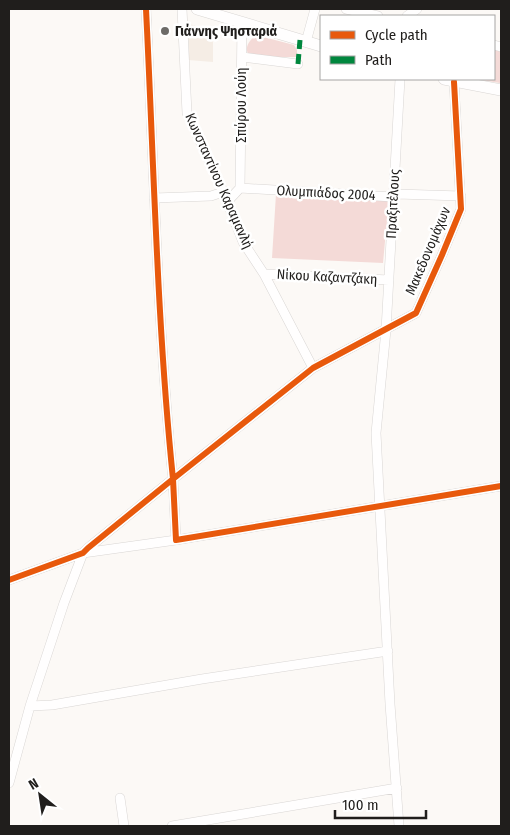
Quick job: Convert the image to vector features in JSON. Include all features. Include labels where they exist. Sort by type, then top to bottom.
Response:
[{"type":"main road","points":[[197,9],[216,11],[242,22],[320,46]]},
{"type":"main road","points":[[449,80],[501,90]]},
{"type":"street","points":[[146,9],[154,198],[176,540]]},
{"type":"street","name":"Κωνσταντίνου Καραμανλή","points":[[182,9],[186,113],[223,192],[242,242],[264,274],[313,368]]},
{"type":"street","points":[[306,42],[315,9]]},
{"type":"street","points":[[346,9],[373,15]]},
{"type":"street","name":"Σπύρου Λούη","points":[[240,188],[242,22]]},
{"type":"street","points":[[242,57],[298,64]]},
{"type":"street","name":"Πραξιτέλους","points":[[399,826],[379,507],[376,414],[386,330],[400,80]]},
{"type":"street","name":"Μακεδονομάχων","points":[[84,553],[146,500],[313,368],[416,313],[461,209],[449,80]]},
{"type":"street","points":[[227,202],[240,188]]},
{"type":"street","name":"Ολυμπιάδος 2004","points":[[240,188],[393,196],[398,194],[461,196]]},
{"type":"street","points":[[154,198],[211,196],[223,192]]},
{"type":"street","name":"Νίκου Καζαντζάκη","points":[[264,274],[389,280]]},
{"type":"street","points":[[9,580],[84,553],[176,540],[501,486]]},
{"type":"street","points":[[9,783],[30,706],[64,603],[84,553]]},
{"type":"street","points":[[30,706],[52,705],[202,679],[388,651]]},
{"type":"street","points":[[172,826],[398,788]]},
{"type":"street","points":[[120,798],[124,826]]},
{"type":"shaded area","points":[[189,24],[213,30],[213,62],[188,60]]},
{"type":"shaded area","points":[[256,35],[294,45],[297,50],[297,57],[250,57],[247,48],[249,42]]},
{"type":"shaded area","points":[[495,49],[501,51],[500,83],[481,80],[495,80]]},
{"type":"shaded area","points":[[276,194],[389,198],[383,263],[272,258]]},
{"type":"marked path","points":[[298,64],[300,40]]},
{"type":"cycle path","points":[[9,580],[83,553],[173,479],[163,362],[146,9]]},
{"type":"cycle path","points":[[454,82],[461,209],[416,313],[313,368],[173,479],[176,540],[501,486]]},
{"type":"place","name":"Γιάννης Ψησταριά","points":[[165,31]]}]
